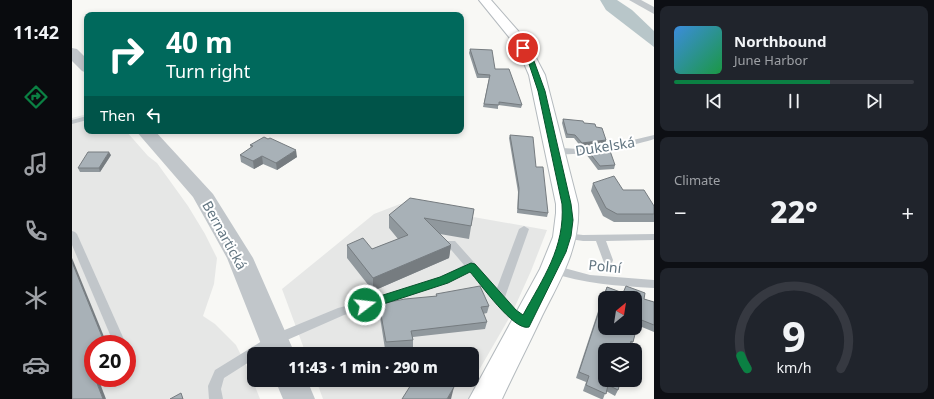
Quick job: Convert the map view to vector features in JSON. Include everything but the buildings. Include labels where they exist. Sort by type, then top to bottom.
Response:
[{"type":"main road","name":"Dukelská","points":[[485,0],[508,25],[531,61],[541,91],[555,151],[567,204],[568,220],[566,236],[561,252],[485,399]]},
{"type":"street","points":[[634,0],[654,11]]},
{"type":"street","points":[[72,52],[84,65]]},
{"type":"street","name":"Bernartická","points":[[148,134],[202,194],[240,258],[277,347]]},
{"type":"street","points":[[294,387],[299,399]]},
{"type":"lane","points":[[72,122],[84,119]]},
{"type":"lane","name":"Dukelská","points":[[555,151],[568,152],[606,148],[654,137]]},
{"type":"lane","points":[[499,298],[524,229]]},
{"type":"lane","points":[[72,234],[116,335]]},
{"type":"lane","points":[[566,236],[600,238],[654,237]]},
{"type":"lane","points":[[600,238],[608,260]]},
{"type":"lane","points":[[451,243],[512,313],[525,323]]},
{"type":"lane","points":[[277,347],[342,311],[388,299],[444,280],[471,266]]},
{"type":"lane","name":"Polní","points":[[553,269],[571,276],[604,281],[654,284]]},
{"type":"lane","points":[[216,399],[214,394],[215,383],[219,374],[247,361]]},
{"type":"shaded area","points":[[600,0],[617,0],[632,10],[654,31],[654,47],[606,10]]},
{"type":"shaded area","points":[[84,115],[84,134],[129,134],[148,156],[157,163],[188,206],[205,234],[217,258],[214,284],[203,316],[215,324],[236,345],[247,367],[247,387],[255,387],[260,399],[72,399],[72,118]]},
{"type":"shaded area","points":[[400,204],[547,230],[512,313],[479,370],[479,347],[303,347],[282,289],[374,214]]},
{"type":"shaded area","points":[[319,387],[476,387],[469,399],[323,399]]},
{"type":"route","points":[[365,305],[388,299],[444,280],[471,266],[512,313],[525,323],[561,252],[566,236],[568,220],[567,204],[537,75],[523,48]]}]
